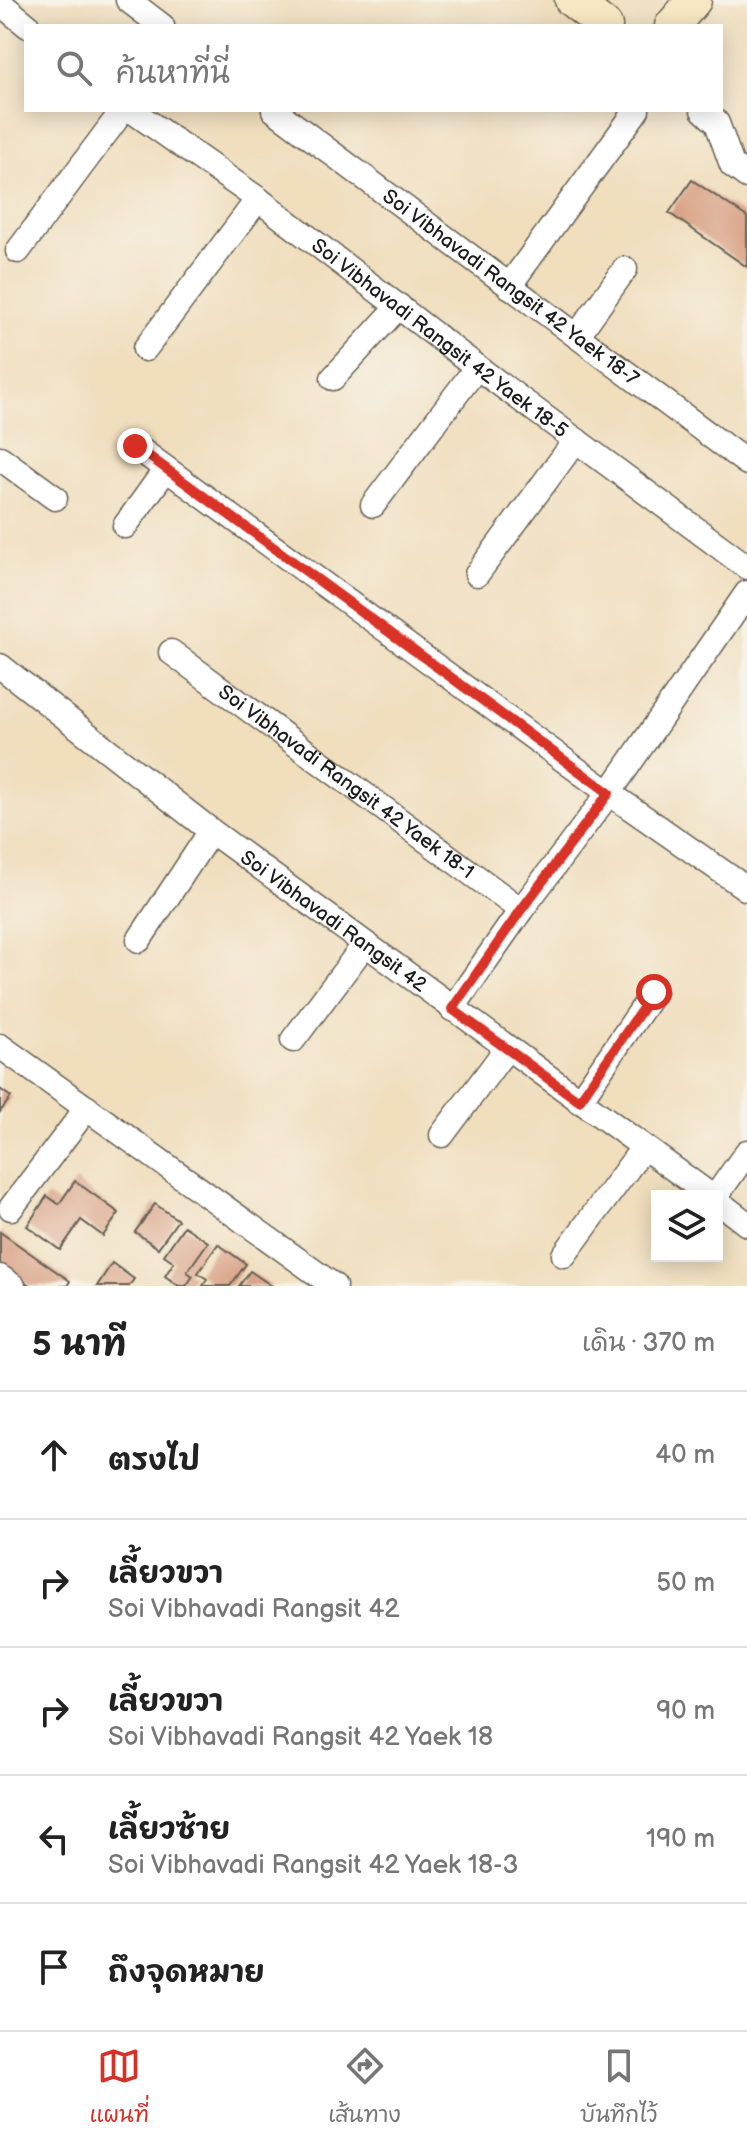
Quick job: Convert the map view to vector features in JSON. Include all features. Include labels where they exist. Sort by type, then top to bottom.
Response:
[{"type":"street","points":[[128,0],[159,24]]},
{"type":"street","points":[[572,0],[602,24]]},
{"type":"street","points":[[674,24],[694,0]]},
{"type":"street","points":[[0,3],[26,24]]},
{"type":"street","points":[[18,251],[122,112]]},
{"type":"street","name":"Soi Vibhavadi Rangsit 42 Yaek 18-5","points":[[134,112],[258,199],[477,367],[747,567]]},
{"type":"street","name":"Soi Vibhavadi Rangsit 42 Yaek 18-7","points":[[277,112],[747,463]]},
{"type":"street","points":[[509,286],[636,112]]},
{"type":"street","points":[[710,116],[732,165],[747,176]]},
{"type":"street","points":[[145,349],[258,199]]},
{"type":"street","points":[[577,336],[625,269]]},
{"type":"street","points":[[333,378],[399,306]]},
{"type":"street","points":[[373,505],[477,367]]},
{"type":"street","points":[[477,574],[576,440]]},
{"type":"street","points":[[135,446],[609,793],[747,889]]},
{"type":"street","points":[[0,458],[55,498]]},
{"type":"street","points":[[125,526],[166,469]]},
{"type":"street","points":[[452,1009],[609,793],[747,593]]},
{"type":"street","name":"Soi Vibhavadi Rangsit 42 Yaek 18-1","points":[[171,652],[521,910]]},
{"type":"street","name":"Soi Vibhavadi Rangsit 42","points":[[0,666],[211,831],[703,1190]]},
{"type":"street","points":[[139,940],[211,831]]},
{"type":"street","points":[[293,1040],[365,944]]},
{"type":"street","points":[[579,1101],[654,992]]},
{"type":"street","points":[[0,1046],[87,1108],[301,1277],[334,1286]]},
{"type":"street","points":[[442,1135],[507,1048]]},
{"type":"street","points":[[11,1208],[87,1108]]},
{"type":"street","points":[[564,1255],[643,1148]]},
{"type":"street","points":[[721,1190],[747,1152]]},
{"type":"street","name":"Soi Vibhavadi Rangsit 42","points":[[723,1204],[747,1224]]},
{"type":"street","points":[[0,1277],[13,1286]]},
{"type":"building","points":[[692,180],[747,217],[747,267],[669,213]]},
{"type":"building","points":[[0,1089],[11,1097],[0,1112]]},
{"type":"building","points":[[75,1181],[119,1213],[103,1236],[81,1220],[60,1250],[27,1226],[47,1196],[59,1204]]},
{"type":"building","points":[[155,1204],[178,1220],[158,1248],[135,1232]]},
{"type":"building","points":[[184,1226],[208,1242],[187,1272],[193,1276],[186,1286],[179,1286],[165,1276],[174,1262],[164,1255]]},
{"type":"building","points":[[0,1232],[70,1281],[67,1286],[31,1286],[0,1264]]},
{"type":"building","points":[[218,1244],[246,1264],[230,1286],[203,1286],[207,1279],[198,1273]]},
{"type":"building","points":[[112,1263],[134,1279],[129,1286],[97,1286]]},
{"type":"building","points":[[250,1271],[272,1286],[239,1286]]},
{"type":"route","points":[[135,446],[609,793],[452,1009],[579,1101],[654,992]]}]
